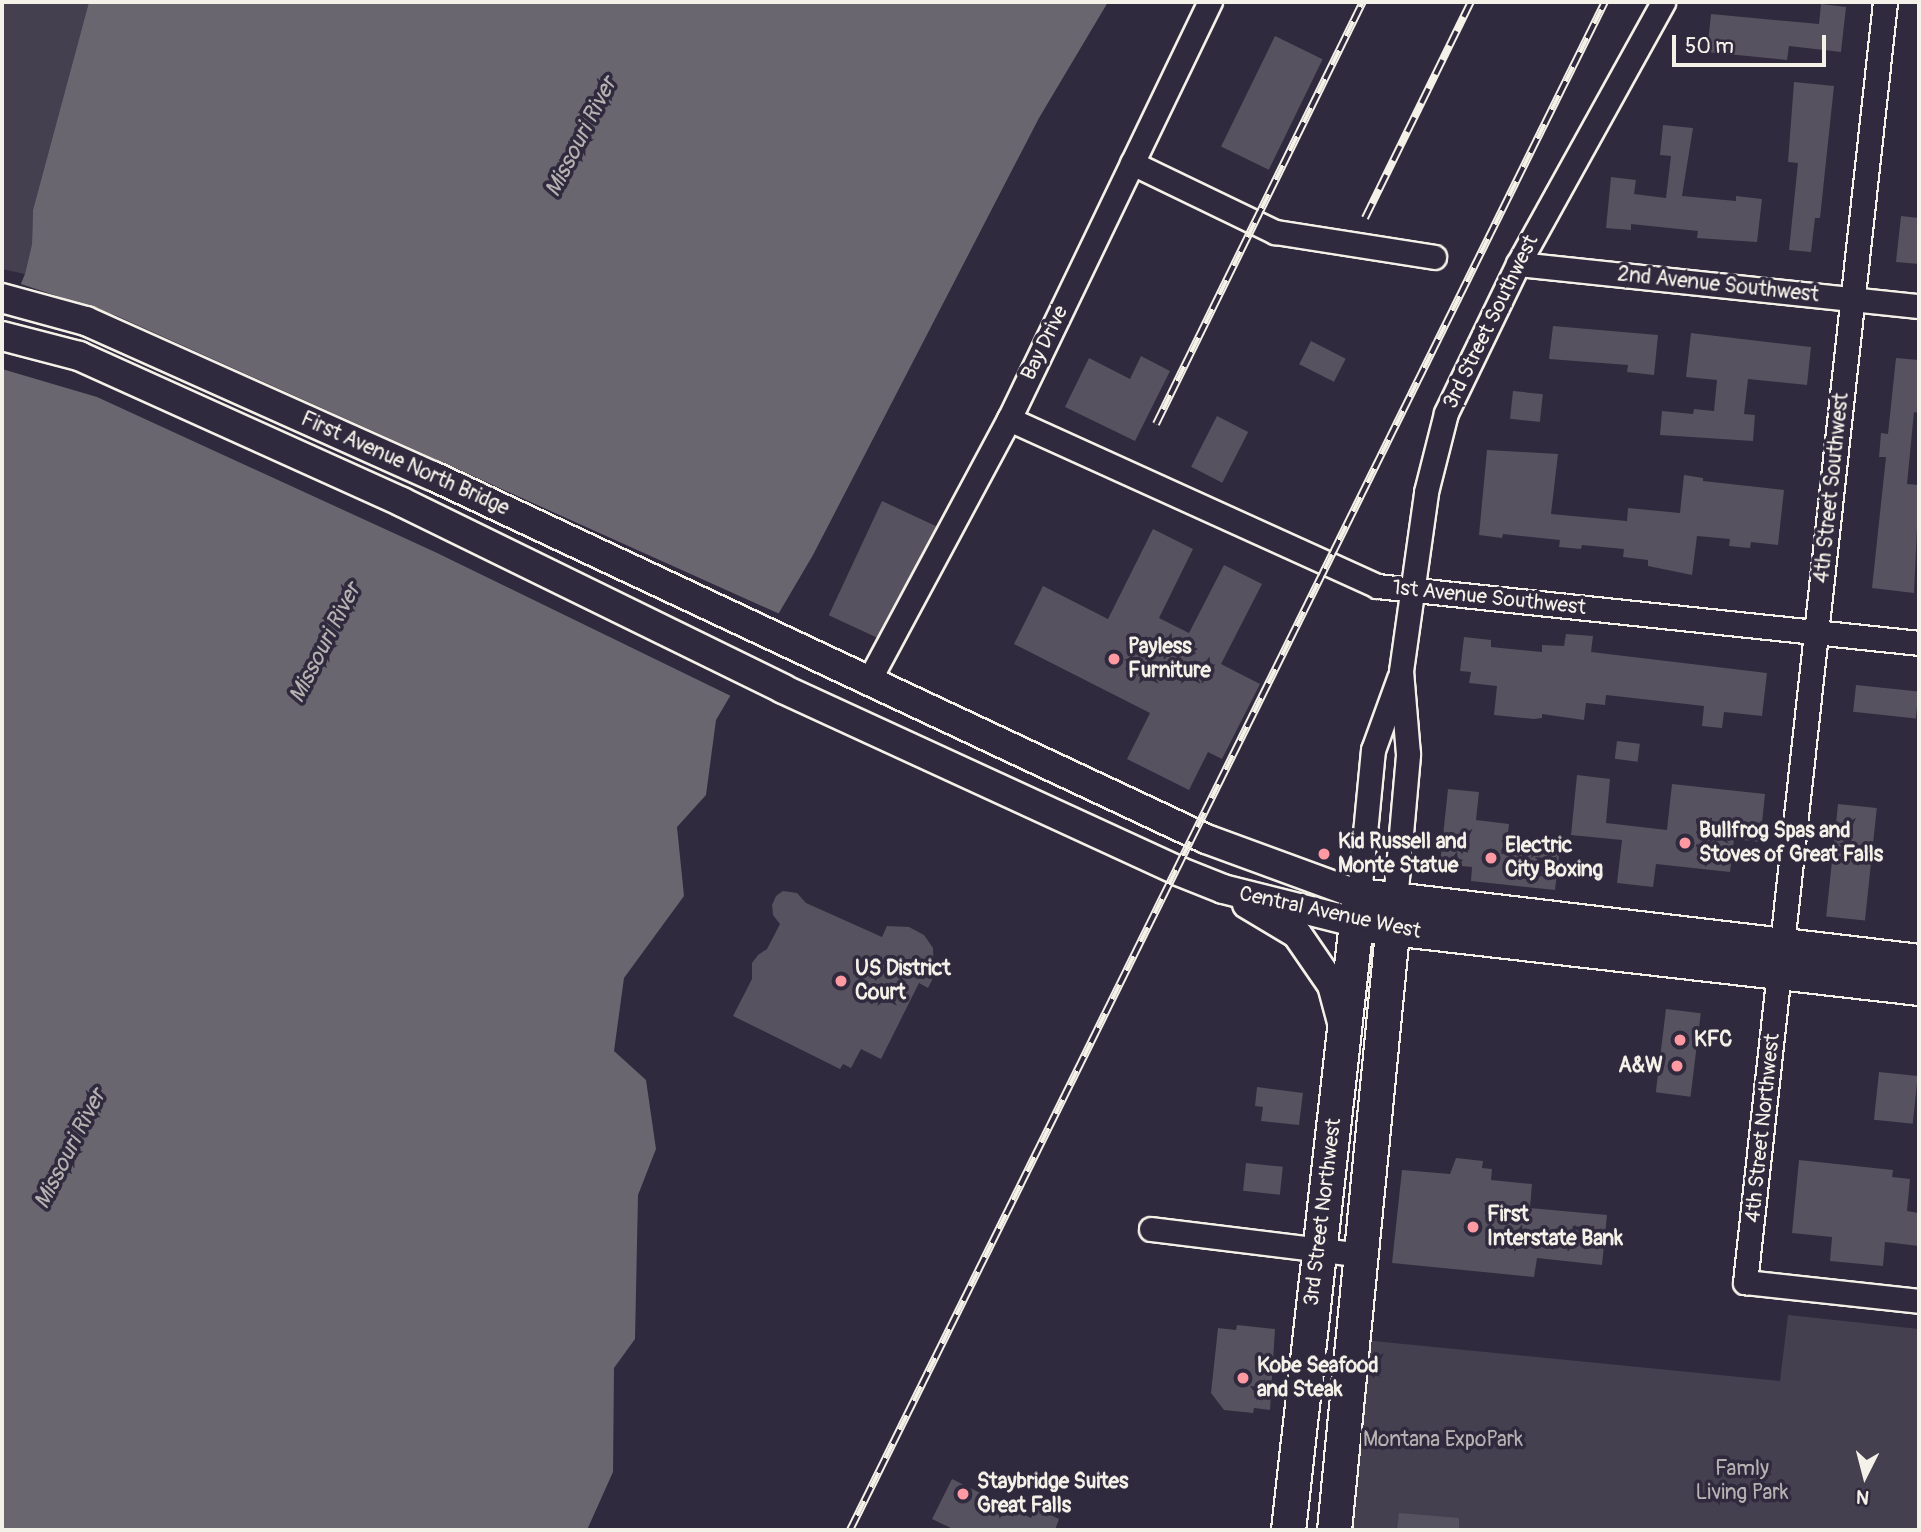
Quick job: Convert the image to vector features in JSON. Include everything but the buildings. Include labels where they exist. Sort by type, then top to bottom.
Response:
[{"type":"highway","name":"Central Avenue West","points":[[1359,909],[1395,916],[1781,960],[1919,988]]},
{"type":"highway","name":"3rd Street Northwest","points":[[1288,1530],[1318,1249],[1359,909]]},
{"type":"highway","name":"3rd Street Northwest","points":[[1334,1530],[1395,916]]},
{"type":"highway","name":"Central Avenue West","points":[[1781,960],[1919,961]]},
{"type":"main road","name":"First Avenue North Bridge","points":[[2,298],[86,321],[433,475],[801,649]]},
{"type":"main road","name":"First Avenue North Bridge","points":[[2,336],[79,356],[402,502],[783,689]]},
{"type":"main road","name":"Central Avenue West","points":[[801,649],[1359,909]]},
{"type":"main road","name":"Central Avenue West","points":[[783,689],[1223,889],[1359,909]]},
{"type":"main road","points":[[1223,889],[1297,934],[1332,985],[1344,1032]]},
{"type":"street","name":"Bay Drive","points":[[869,680],[1009,419],[1210,2]]},
{"type":"street","name":"3rd Street Southwest","points":[[1395,916],[1408,754],[1401,671],[1426,492],[1446,412],[1518,264],[1663,2]]},
{"type":"street","name":"4th Street Southwest","points":[[1781,960],[1885,2]]},
{"type":"street","points":[[1132,163],[1275,232],[1434,257]]},
{"type":"street","name":"2nd Avenue Southwest","points":[[1518,264],[1919,306]]},
{"type":"street","name":"1st Avenue Southwest","points":[[1009,419],[1377,586],[1919,643]]},
{"type":"street","name":"3rd Street Southwest","points":[[1359,909],[1373,750],[1401,671]]},
{"type":"street","name":"4th Street Northwest","points":[[1781,960],[1745,1282],[1919,1301]]},
{"type":"street","points":[[1151,1229],[1362,1255]]},
{"type":"green space","points":[[2,2],[89,2],[33,210],[32,244],[25,274],[2,269]]},
{"type":"green space","name":"Montana ExpoPark","points":[[1788,1315],[1919,1329],[1919,1530],[1334,1530],[1353,1339],[1780,1381]]},
{"type":"water","name":"Missouri River","points":[[89,2],[1108,2],[1039,118],[813,555],[716,720],[706,795],[677,827],[684,896],[624,978],[614,1051],[646,1080],[656,1149],[638,1195],[635,1339],[614,1368],[613,1472],[587,1530],[2,1530],[2,329],[25,274],[32,244],[33,210]]},
{"type":"pier","points":[[18,283],[117,316],[782,615],[733,697],[435,552],[97,397],[2,369],[2,320]]},
{"type":"railway","points":[[1156,424],[1363,2]]},
{"type":"railway","points":[[1365,218],[1471,2]]},
{"type":"railway","points":[[850,1530],[1605,2]]},
{"type":"place","name":"Payless Furniture","points":[[1114,659]]},
{"type":"place","name":"Bullfrog Spas and Stoves of Great Falls","points":[[1685,843]]},
{"type":"place","name":"Kid Russell and Monte Statue","points":[[1324,854]]},
{"type":"place","name":"Electric City Boxing","points":[[1491,858]]},
{"type":"place","name":"US District Court","points":[[841,981]]},
{"type":"place","name":"KFC","points":[[1680,1040]]},
{"type":"place","name":"A&W","points":[[1677,1066]]},
{"type":"place","name":"First Interstate Bank","points":[[1473,1227]]},
{"type":"place","name":"Kobe Seafood and Steak","points":[[1243,1378]]},
{"type":"place","name":"Staybridge Suites Great Falls","points":[[963,1494]]},
{"type":"park label","name":"Famly Living Park","points":[[1742,1481]]}]
